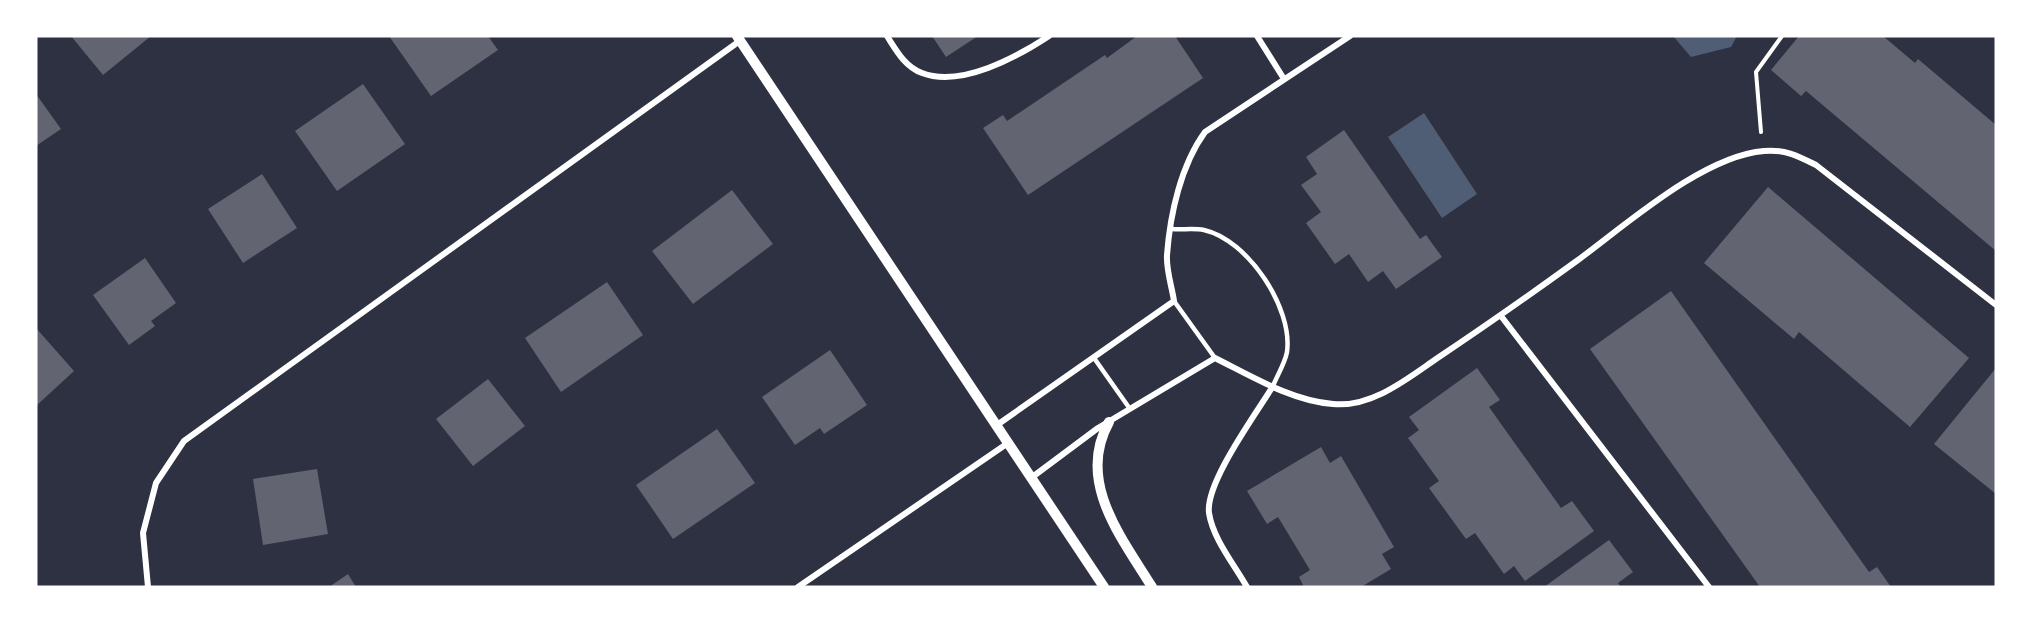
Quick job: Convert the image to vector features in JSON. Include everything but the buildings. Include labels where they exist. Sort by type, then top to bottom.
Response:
[{"type":"street","points":[[887,36],[902,59],[921,73],[945,77],[971,73],[1016,58],[1049,36]]},
{"type":"street","points":[[1257,36],[1284,79]]},
{"type":"street","points":[[997,425],[1174,302],[1167,257],[1178,193],[1191,151],[1205,132],[1350,36]]},
{"type":"street","points":[[148,587],[143,533],[156,483],[184,441],[739,38],[1104,587]]},
{"type":"street","points":[[1031,478],[1109,422],[1215,358],[1273,386],[1334,405],[1368,399],[1400,383],[1501,316],[1689,179],[1728,161],[1762,151],[1787,150],[1816,165],[1996,305]]},
{"type":"street","points":[[1501,316],[1709,587]]},
{"type":"street","points":[[1247,587],[1216,534],[1209,511],[1213,484],[1273,386]]},
{"type":"street","points":[[1109,422],[1099,446],[1096,464],[1099,492],[1110,518],[1152,587]]},
{"type":"street","points":[[798,587],[1008,443]]},
{"type":"lane","points":[[1172,229],[1205,230],[1237,247],[1271,288],[1287,323],[1287,354],[1273,386]]},
{"type":"lane","points":[[1174,302],[1215,358]]},
{"type":"lane","points":[[1094,358],[1130,409]]},
{"type":"path","points":[[1762,151],[1756,72],[1782,36]]},
{"type":"water","points":[[1673,36],[1737,36],[1731,47],[1691,57]]},
{"type":"water","points":[[1424,113],[1477,194],[1442,218],[1388,137]]}]
